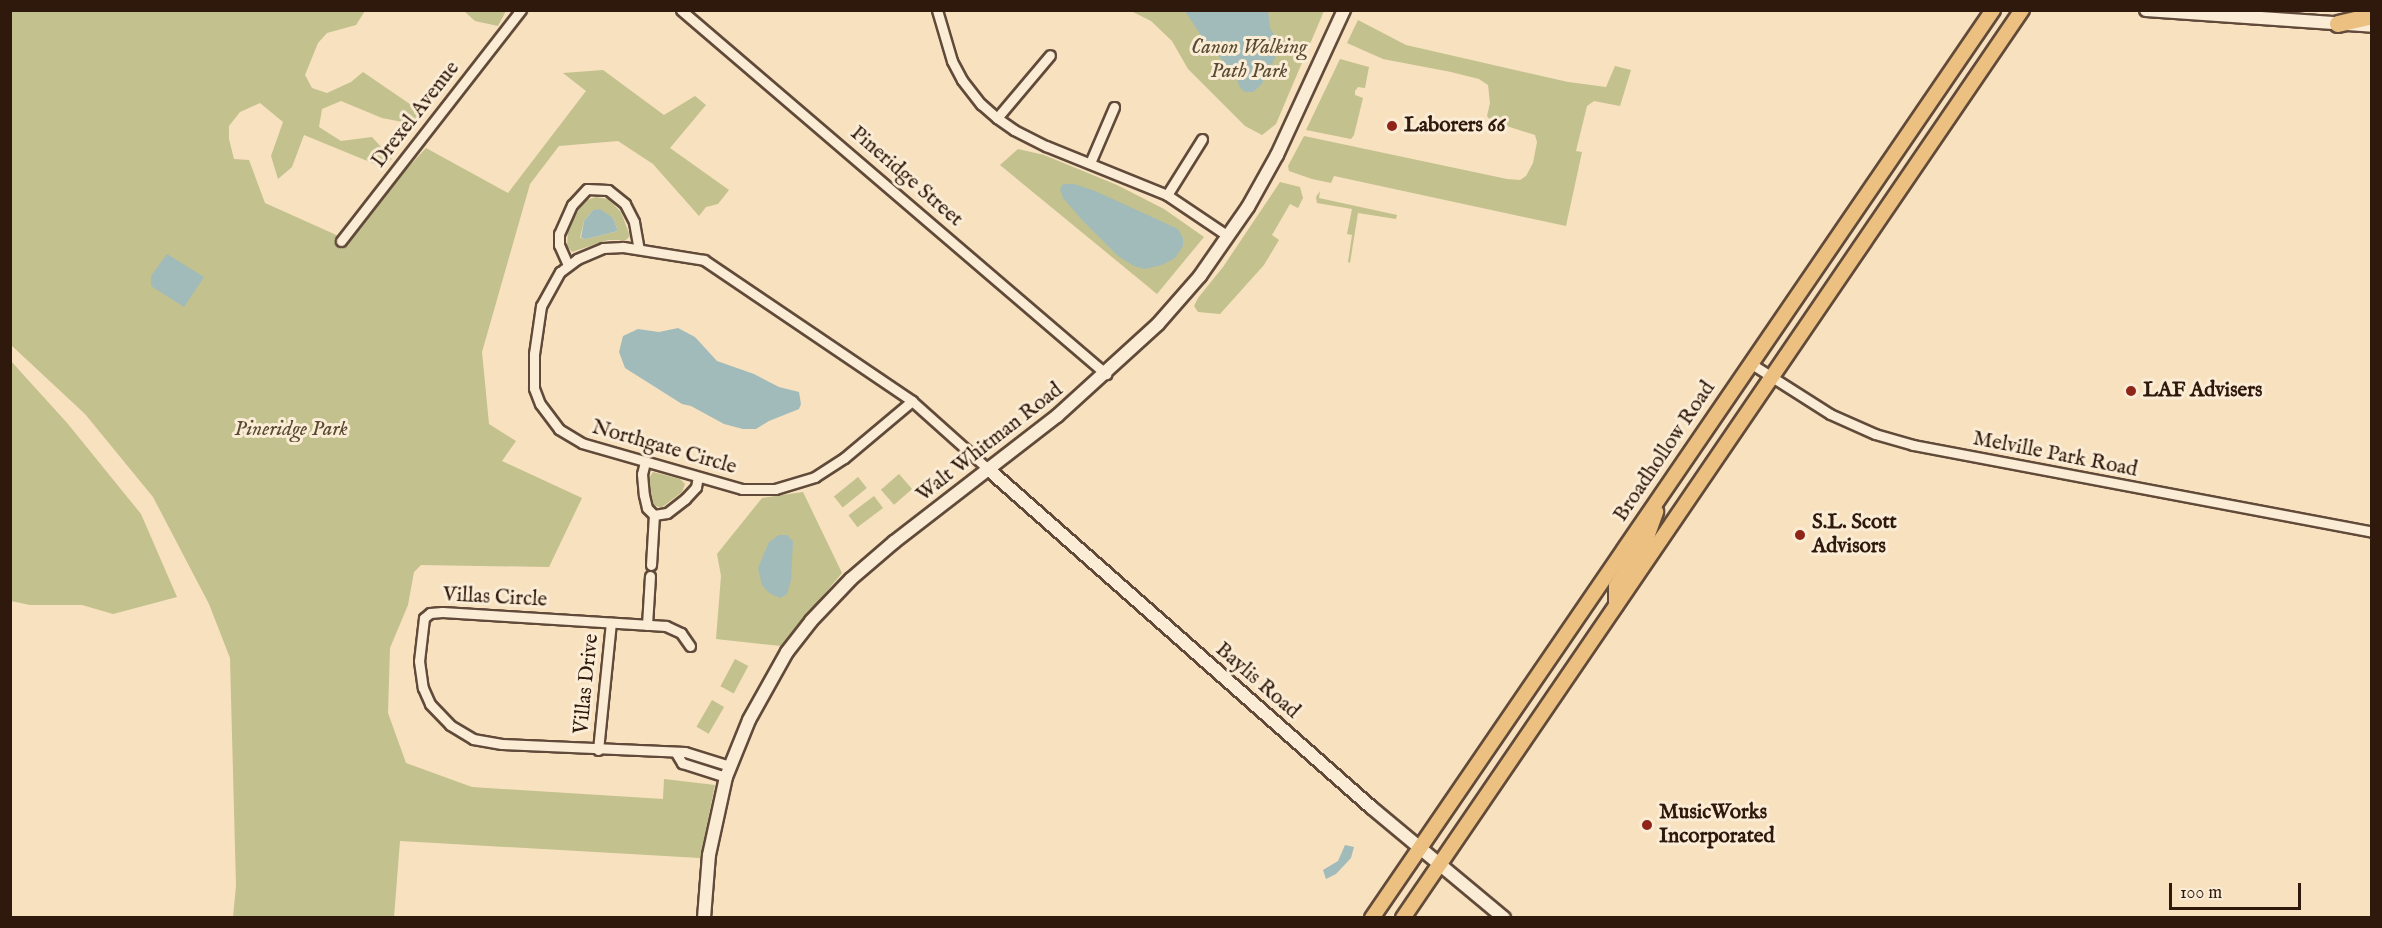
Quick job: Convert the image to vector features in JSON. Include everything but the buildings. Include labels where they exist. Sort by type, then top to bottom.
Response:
[{"type":"highway","points":[[2338,24],[2372,16]]},
{"type":"main road","name":"Walt Whitman Road","points":[[704,918],[709,855],[728,772],[749,720],[767,685],[811,621],[868,564],[1057,416],[1106,374],[1158,324],[1200,276],[1228,236],[1277,155],[1344,10]]},
{"type":"main road","points":[[1979,30],[1981,10]]},
{"type":"main road","name":"Broadhollow Road","points":[[1372,918],[1993,10]]},
{"type":"main road","points":[[1403,918],[2022,10]]},
{"type":"main road","points":[[2146,10],[2372,26]]},
{"type":"main road","name":"Baylis Road","points":[[988,469],[1420,848],[1440,862],[1504,918]]},
{"type":"main road","points":[[1616,605],[1616,586],[1647,537],[1654,522],[1657,504]]},
{"type":"street","name":"Drexel Avenue","points":[[340,242],[521,10]]},
{"type":"street","name":"Pineridge Street","points":[[681,10],[1106,374]]},
{"type":"street","points":[[938,11],[949,52],[962,80],[981,104],[997,118],[1014,130],[1167,195],[1228,236]]},
{"type":"street","points":[[997,118],[1050,55]]},
{"type":"street","points":[[1090,164],[1114,107]]},
{"type":"street","points":[[1167,195],[1202,139]]},
{"type":"street","points":[[568,265],[560,245],[559,234],[572,206],[587,189],[608,190],[625,204],[634,222],[639,249]]},
{"type":"street","name":"Northgate Circle","points":[[912,401],[828,469],[794,486],[761,490],[742,489],[645,462],[569,437],[548,417],[534,388],[536,330],[546,294],[568,265],[603,248],[639,249],[690,256],[717,268],[912,401],[988,469]]},
{"type":"street","name":"Melville Park Road","points":[[1750,363],[1838,418],[1913,445],[2372,532]]},
{"type":"street","points":[[645,462],[642,474],[644,495],[647,508],[654,515],[651,565]]},
{"type":"street","points":[[654,515],[668,513],[685,499],[696,487],[698,477]]},
{"type":"street","points":[[647,625],[650,576]]},
{"type":"street","name":"Villas Circle","points":[[690,646],[681,633],[666,626],[442,612],[430,613],[424,618],[421,626],[419,661],[423,688],[439,717],[456,730],[487,743],[695,754],[728,772]]},
{"type":"street","name":"Villas Drive","points":[[598,750],[612,623]]},
{"type":"green space","name":"Pineridge Park","points":[[10,11],[365,11],[356,25],[327,33],[318,43],[305,75],[312,88],[327,93],[351,82],[363,72],[423,113],[418,125],[382,118],[341,101],[322,109],[319,127],[341,141],[372,137],[392,159],[382,167],[304,135],[292,167],[278,179],[271,156],[283,122],[260,103],[240,112],[229,126],[229,139],[234,159],[249,160],[265,203],[343,238],[426,148],[508,193],[586,91],[563,73],[603,70],[664,115],[695,96],[706,105],[670,148],[729,190],[718,204],[706,207],[699,216],[653,164],[618,141],[559,146],[530,184],[482,352],[489,424],[516,441],[502,461],[582,498],[549,567],[421,565],[414,572],[408,605],[390,648],[388,713],[406,763],[472,787],[663,799],[664,779],[715,785],[700,858],[400,841],[394,917],[233,917],[236,886],[230,658],[209,604],[153,497],[85,414],[11,345]]},
{"type":"green space","points":[[464,11],[506,11],[498,26],[475,21]]},
{"type":"green space","name":"Canon Walking Path Park","points":[[1131,11],[1324,11],[1276,124],[1262,135],[1245,126],[1188,69],[1172,41],[1151,21]]},
{"type":"green space","points":[[1358,20],[1406,45],[1568,82],[1606,87],[1615,66],[1631,70],[1620,106],[1594,101],[1587,106],[1576,151],[1582,152],[1566,226],[1334,176],[1331,183],[1289,171],[1288,166],[1304,136],[1507,179],[1520,180],[1526,176],[1533,163],[1537,142],[1535,135],[1491,121],[1487,116],[1490,103],[1488,85],[1479,79],[1451,72],[1383,59],[1347,43]]},
{"type":"green space","points":[[1340,59],[1369,67],[1365,88],[1358,87],[1355,91],[1355,95],[1363,98],[1351,139],[1306,130]]},
{"type":"green space","points":[[1018,149],[1044,155],[1117,185],[1164,209],[1204,237],[1157,294],[1000,165]]},
{"type":"green space","points":[[1280,182],[1300,187],[1303,198],[1298,208],[1290,204],[1272,235],[1279,240],[1264,265],[1220,314],[1198,312],[1194,306],[1198,298],[1223,267]]},
{"type":"green space","points":[[1320,191],[1319,198],[1397,215],[1396,219],[1358,213],[1350,263],[1348,262],[1352,235],[1347,234],[1352,209],[1317,203],[1316,197]]},
{"type":"green space","points":[[596,197],[608,199],[621,212],[630,236],[626,240],[608,240],[572,252],[567,246],[568,228],[584,201]],"holes":[[[593,210],[613,218],[618,231],[586,239],[580,238],[584,221]]]},
{"type":"green space","points":[[10,360],[68,424],[141,514],[177,597],[113,614],[82,605],[30,605],[11,601]]},
{"type":"green space","points":[[653,472],[680,479],[685,484],[682,492],[661,508],[654,505],[648,480]]},
{"type":"green space","points":[[899,474],[912,489],[894,505],[881,490]]},
{"type":"green space","points":[[858,477],[867,488],[843,507],[834,497]]},
{"type":"green space","points":[[803,492],[842,573],[781,646],[716,639],[721,576],[717,554],[762,498]]},
{"type":"green space","points":[[874,496],[883,508],[857,527],[848,515]]},
{"type":"green space","points":[[735,659],[748,666],[734,693],[720,686]]},
{"type":"green space","points":[[712,700],[724,707],[709,734],[696,727]]},
{"type":"water","points":[[1185,11],[1268,11],[1270,28],[1278,41],[1275,58],[1261,85],[1253,92],[1245,92],[1240,88],[1235,74],[1204,40]]},
{"type":"water","points":[[1063,184],[1074,184],[1095,191],[1178,229],[1183,238],[1183,246],[1175,258],[1162,265],[1145,269],[1134,266],[1118,256],[1063,198],[1060,189]]},
{"type":"water","points":[[600,209],[613,218],[618,231],[586,239],[581,238],[584,221],[593,210]]},
{"type":"water","points":[[167,254],[204,277],[184,307],[151,286],[151,276]]},
{"type":"water","points":[[678,328],[695,337],[717,361],[754,374],[779,387],[799,392],[801,404],[799,409],[756,429],[743,429],[724,424],[691,406],[682,404],[625,368],[619,352],[623,336],[638,329],[659,332]]},
{"type":"water","points":[[779,535],[787,535],[793,541],[791,580],[787,594],[780,598],[769,593],[762,585],[758,568],[769,542]]},
{"type":"water","points":[[1345,845],[1354,847],[1351,858],[1336,874],[1326,879],[1323,870],[1338,861]]},
{"type":"place","name":"Laborers 66","points":[[1392,126]]},
{"type":"place","name":"LAF Advisers","points":[[2131,391]]},
{"type":"place","name":"S.L. Scott Advisors","points":[[1800,535]]},
{"type":"place","name":"MusicWorks Incorporated","points":[[1647,825]]}]
